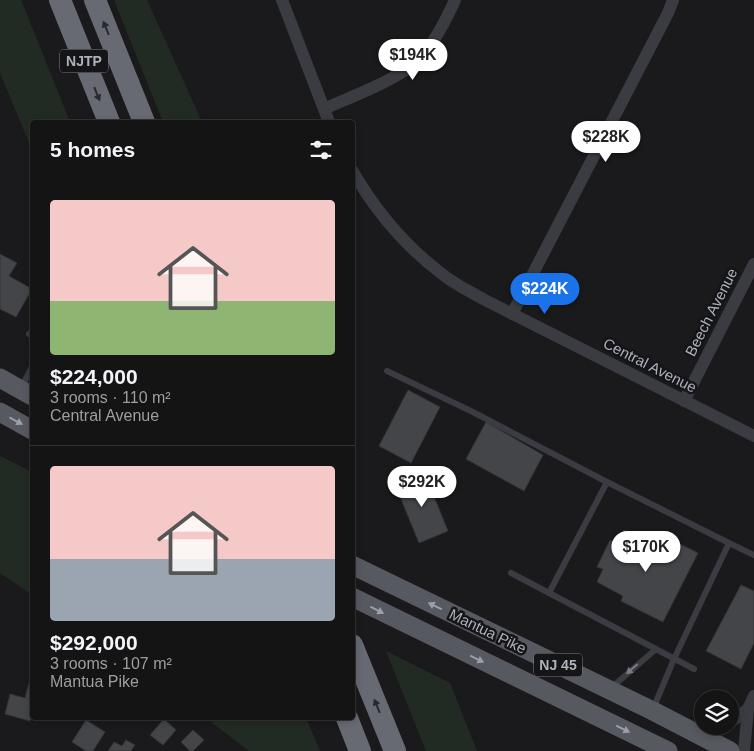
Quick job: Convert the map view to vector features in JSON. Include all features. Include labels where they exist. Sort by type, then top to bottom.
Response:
[{"type":"highway","name":"NJTP","points":[[60,0],[108,120]]},
{"type":"highway","name":"NJTP","points":[[95,0],[143,120]]},
{"type":"highway","points":[[355,653],[395,751]]},
{"type":"highway","points":[[348,720],[360,751]]},
{"type":"main road","points":[[0,378],[26,393]]},
{"type":"main road","points":[[0,412],[30,429]]},
{"type":"main road","name":"Mantua Pike","points":[[355,566],[653,711],[694,733]]},
{"type":"main road","name":"Mantua Pike","points":[[355,598],[668,751]]},
{"type":"main road","name":"Mantua Pike","points":[[698,735],[730,751]]},
{"type":"street","points":[[282,0],[328,120]]},
{"type":"street","points":[[324,109],[399,74],[421,58],[443,26],[454,0]]},
{"type":"street","points":[[512,314],[673,0]]},
{"type":"street","name":"Central Avenue","points":[[355,175],[363,189],[396,232],[434,268],[462,287],[754,436]]},
{"type":"street","name":"Beech Avenue","points":[[684,401],[754,264]]},
{"type":"street","points":[[744,751],[748,709],[754,696]]},
{"type":"street","points":[[739,716],[748,709]]},
{"type":"lane","points":[[387,371],[473,412],[607,482],[754,555]]},
{"type":"lane","points":[[26,393],[30,376]]},
{"type":"lane","points":[[549,593],[607,482]]},
{"type":"lane","points":[[653,711],[674,659],[729,543]]},
{"type":"lane","points":[[511,573],[694,669]]},
{"type":"lane","points":[[609,690],[656,649]]},
{"type":"shaded area","points":[[0,0],[21,0],[69,120],[30,120],[30,145],[0,73]]},
{"type":"shaded area","points":[[114,0],[147,0],[201,120],[162,120]]},
{"type":"shaded area","points":[[0,456],[30,471],[30,593],[0,573]]},
{"type":"shaded area","points":[[386,651],[450,683],[477,751],[426,751]]},
{"type":"shaded area","points":[[209,720],[307,720],[320,751],[249,751]]},
{"type":"building","points":[[0,254],[17,263],[9,276],[30,288],[30,292],[16,317],[0,309]]},
{"type":"building","points":[[408,390],[440,407],[411,463],[379,446]]},
{"type":"building","points":[[486,422],[543,455],[524,491],[466,459]]},
{"type":"building","points":[[424,472],[448,531],[419,543],[395,484]]},
{"type":"building","points":[[624,530],[649,543],[646,549],[653,552],[662,535],[698,553],[663,622],[621,601],[623,596],[597,582],[603,569],[597,567],[610,540],[617,544]]},
{"type":"building","points":[[741,585],[754,591],[754,643],[741,669],[706,651]]},
{"type":"building","points":[[30,683],[30,721],[5,714],[10,694],[25,698]]},
{"type":"building","points":[[86,720],[105,732],[93,751],[86,751],[72,742]]},
{"type":"building","points":[[163,720],[176,730],[163,745],[150,735]]},
{"type":"building","points":[[193,730],[204,740],[193,751],[190,751],[181,742]]},
{"type":"building","points":[[126,740],[135,745],[131,751],[108,751],[114,742],[122,746]]}]
